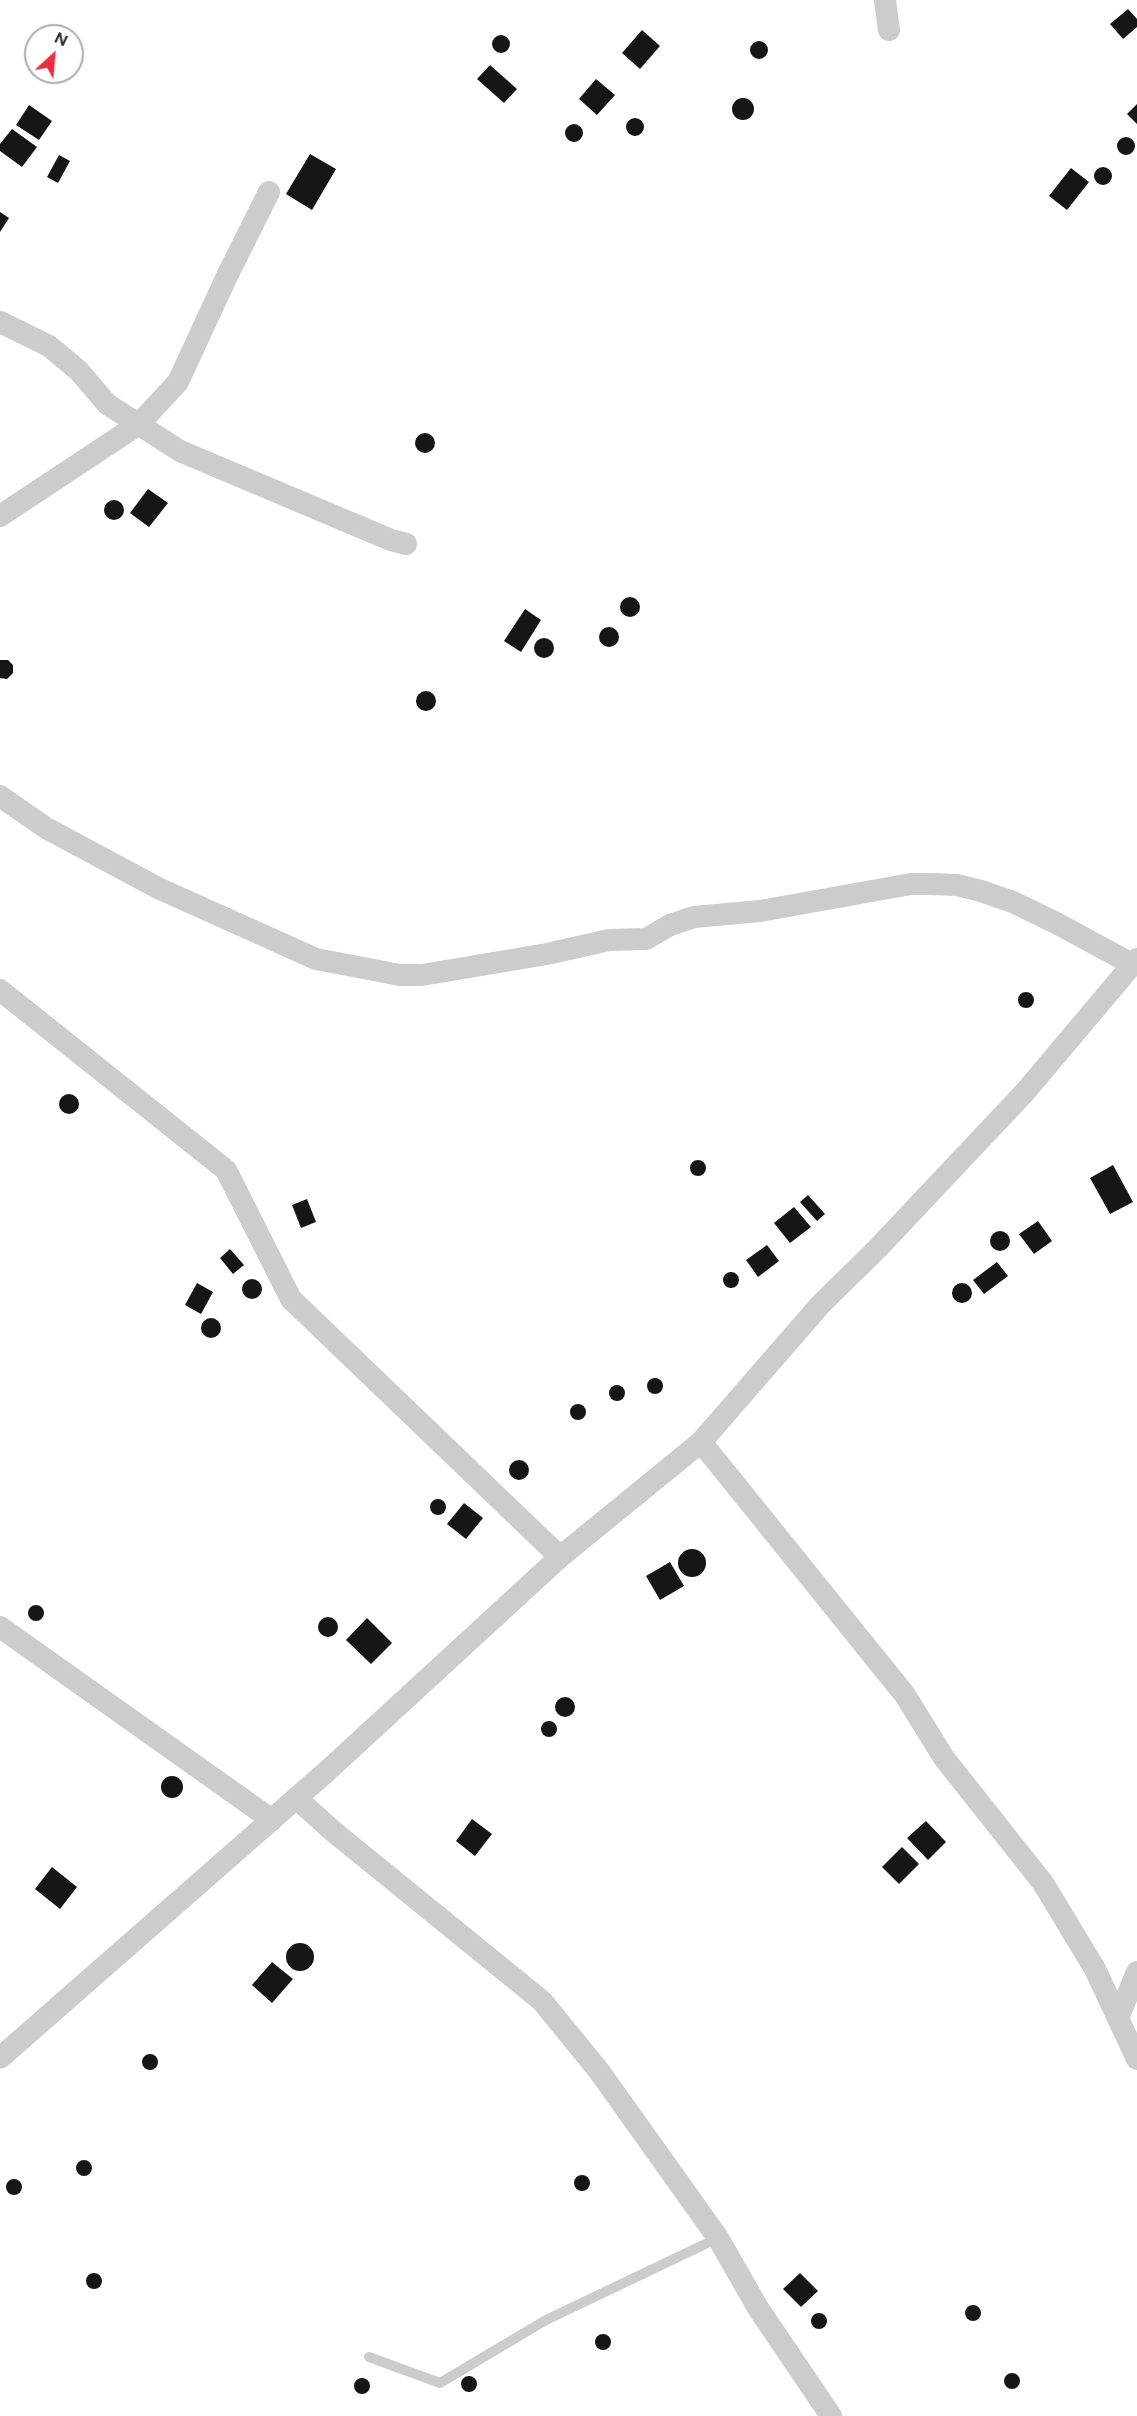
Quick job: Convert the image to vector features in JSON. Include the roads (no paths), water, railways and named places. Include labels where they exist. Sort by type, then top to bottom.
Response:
[{"type":"street","points":[[885,0],[889,30]]},
{"type":"street","points":[[0,516],[139,424],[178,382],[269,192]]},
{"type":"street","points":[[0,322],[49,346],[79,372],[107,404],[180,451],[391,540],[406,544]]},
{"type":"street","points":[[0,796],[46,828],[158,888],[316,959],[400,975],[422,975],[535,956],[609,940],[646,939],[670,925],[694,917],[760,911],[911,884],[957,885],[1013,902],[1135,962],[1025,1092],[877,1249],[821,1304],[701,1442],[560,1557],[272,1820],[0,2058]]},
{"type":"street","points":[[0,990],[226,1170],[291,1299],[560,1557]]},
{"type":"street","points":[[701,1442],[905,1695],[944,1758],[1043,1884],[1095,1969],[1137,2059]]},
{"type":"street","points":[[0,1627],[272,1820]]},
{"type":"street","points":[[296,1798],[333,1832],[542,2001],[599,2071],[718,2238],[758,2308],[831,2416]]},
{"type":"street","points":[[1118,2018],[1137,1972]]},
{"type":"lane","points":[[369,2357],[440,2383],[546,2320],[718,2238]]}]
